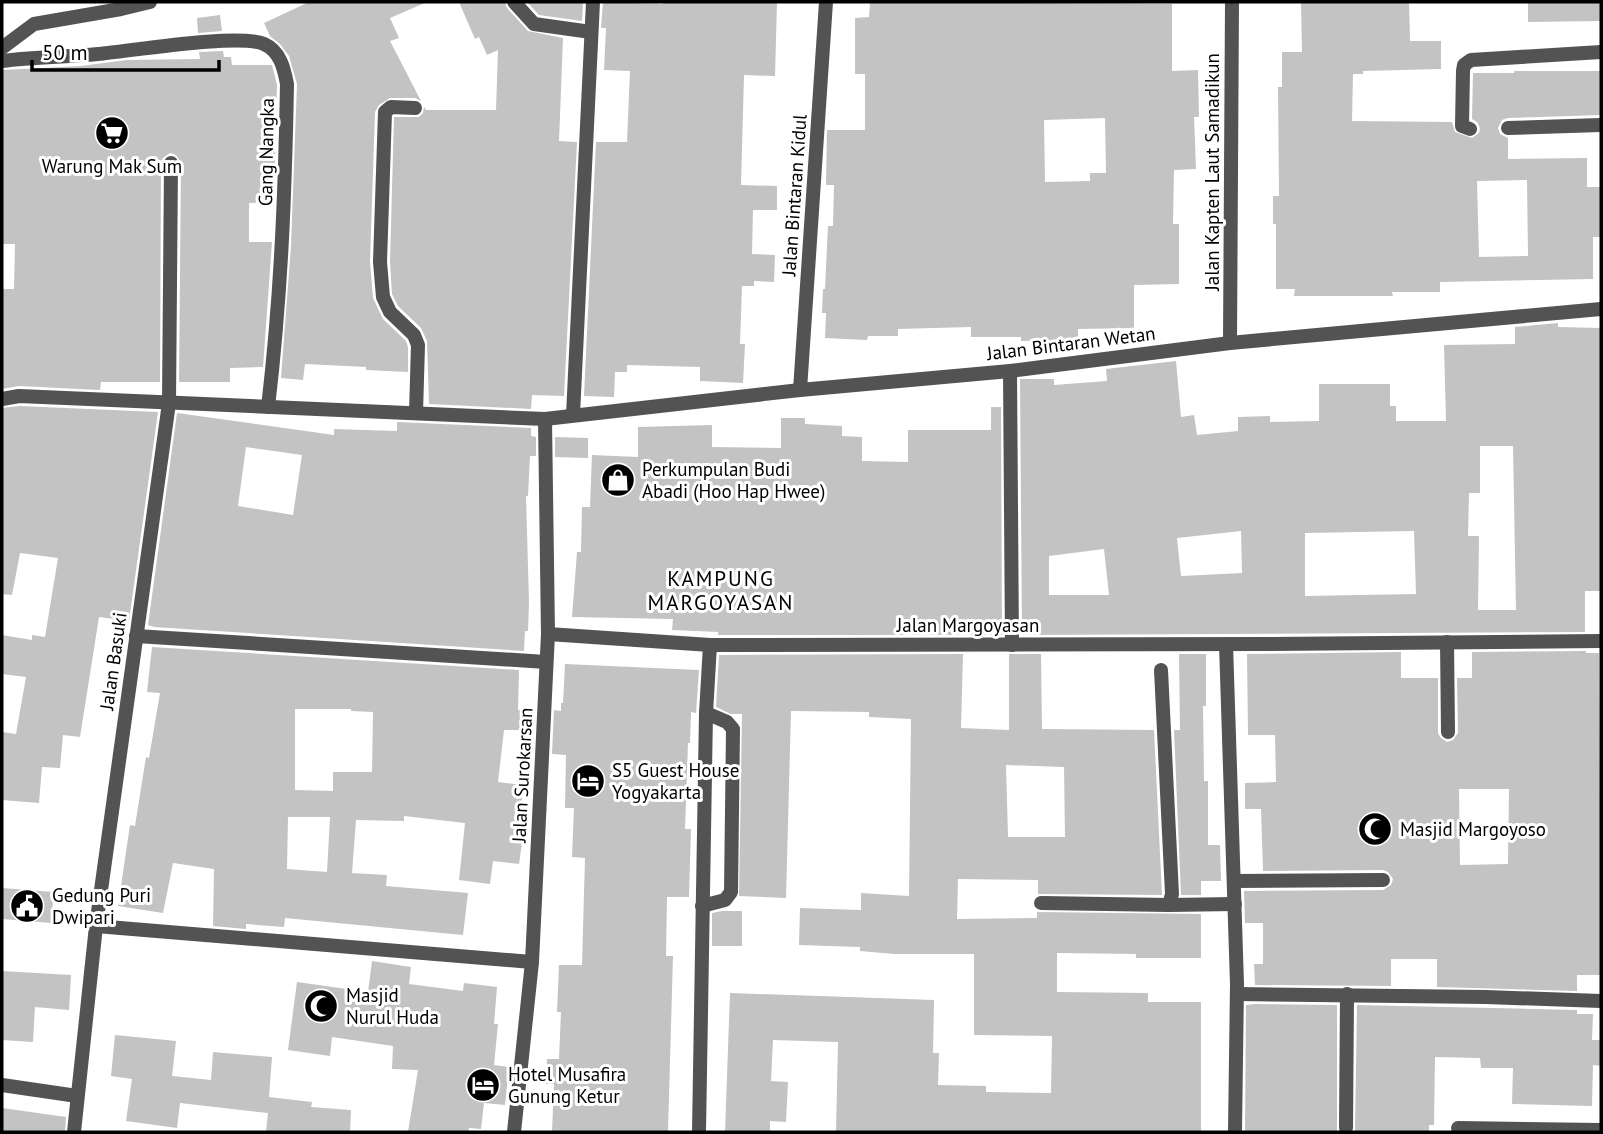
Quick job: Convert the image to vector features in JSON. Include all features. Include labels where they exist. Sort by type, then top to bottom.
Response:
[{"type":"street","points":[[2,48],[34,24],[150,2]]},
{"type":"street","points":[[514,2],[534,24],[591,33]]},
{"type":"street","points":[[573,415],[593,2]]},
{"type":"street","name":"Jalan Bintaran Kidul","points":[[800,390],[826,2]]},
{"type":"street","name":"Jalan Kapten Laut Samadikun","points":[[1230,343],[1232,2]]},
{"type":"street","name":"Gang Nangka","points":[[2,61],[94,55],[226,41],[264,44],[278,55],[284,67],[287,84],[284,240],[278,326],[268,407]]},
{"type":"street","points":[[1470,129],[1462,126],[1462,112],[1464,65],[1471,60],[1601,52]]},
{"type":"street","points":[[415,108],[391,107],[385,112],[380,262],[383,297],[390,312],[414,335],[418,345],[416,413]]},
{"type":"street","points":[[1508,128],[1601,125]]},
{"type":"street","name":"Jalan Basuki","points":[[74,1132],[96,926],[169,402],[172,163]]},
{"type":"street","name":"Jalan Bintaran Wetan","points":[[2,400],[19,396],[545,419],[800,390],[1010,371],[1230,343],[1601,309]]},
{"type":"street","points":[[1010,371],[1012,645]]},
{"type":"street","name":"Jalan Surokarsan","points":[[514,1132],[532,962],[548,634],[545,419]]},
{"type":"street","name":"Jalan Margoyasan","points":[[548,634],[710,645],[1601,641]]},
{"type":"street","points":[[136,636],[546,662]]},
{"type":"street","points":[[1447,642],[1448,732]]},
{"type":"street","points":[[1226,644],[1238,993],[1235,1132]]},
{"type":"street","points":[[699,1132],[706,713],[710,645]]},
{"type":"street","points":[[1161,670],[1172,894],[1169,905]]},
{"type":"street","points":[[702,906],[725,900],[731,891],[733,729],[731,724],[706,713]]},
{"type":"street","points":[[1234,881],[1383,880]]},
{"type":"street","points":[[1041,904],[1235,904]]},
{"type":"street","points":[[96,926],[532,962]]},
{"type":"street","points":[[1238,993],[1601,1001]]},
{"type":"street","points":[[1346,1128],[1347,995]]},
{"type":"street","points":[[2,1085],[77,1096]]},
{"type":"street","points":[[1458,1128],[1601,1130]]},
{"type":"building","points":[[309,2],[427,2],[390,18],[399,38],[390,41],[421,101],[415,98],[390,98],[379,105],[375,112],[370,262],[373,298],[383,319],[406,341],[408,372],[305,364],[303,380],[281,378],[291,246],[297,84],[289,56],[270,36],[264,23]]},
{"type":"building","points":[[459,2],[505,2],[507,8],[528,31],[563,38],[559,141],[577,142],[564,396],[532,395],[531,409],[429,404],[427,341],[421,328],[398,306],[392,294],[390,262],[394,117],[419,117],[424,107],[426,110],[496,110],[498,50],[487,55],[479,37],[475,39]]},
{"type":"building","points":[[527,2],[583,2],[582,21],[539,15]]},
{"type":"building","points":[[603,2],[777,2],[775,76],[744,75],[741,185],[777,186],[777,210],[753,210],[752,254],[775,255],[774,282],[754,281],[754,286],[742,286],[740,344],[745,344],[743,383],[700,381],[700,367],[627,365],[627,372],[615,372],[614,397],[584,396],[596,142],[627,142],[630,71],[604,70],[606,28],[601,28]]},
{"type":"building","points":[[870,2],[1172,4],[1172,71],[1198,70],[1199,117],[1194,117],[1196,169],[1174,170],[1173,224],[1179,224],[1179,284],[1134,285],[1134,328],[1078,329],[1078,340],[1021,341],[1021,337],[971,337],[971,327],[898,329],[898,336],[868,336],[867,340],[825,338],[823,289],[828,226],[833,226],[834,185],[826,185],[827,130],[865,130],[865,74],[855,74],[855,18],[869,17]],"holes":[[[1105,118],[1106,173],[1090,173],[1090,181],[1045,182],[1044,120]]]},
{"type":"building","points":[[1301,2],[1409,2],[1410,41],[1441,41],[1441,69],[1363,71],[1363,74],[1353,74],[1352,121],[1452,122],[1455,132],[1472,138],[1479,133],[1480,128],[1472,119],[1473,73],[1601,71],[1601,115],[1508,118],[1502,120],[1498,128],[1500,134],[1508,138],[1508,159],[1587,158],[1587,187],[1601,187],[1601,237],[1593,237],[1593,279],[1440,282],[1440,292],[1392,292],[1393,296],[1294,296],[1295,289],[1276,289],[1273,196],[1279,196],[1278,87],[1282,87],[1282,52],[1302,52]],"holes":[[[1527,180],[1528,256],[1479,257],[1477,181]]]},
{"type":"building","points":[[1528,2],[1601,2],[1601,21],[1528,22]]},
{"type":"building","points":[[220,15],[222,31],[198,33],[197,18]]},
{"type":"building","points":[[223,51],[224,57],[231,57],[232,65],[272,65],[277,85],[274,202],[249,203],[249,242],[272,242],[263,367],[230,368],[230,382],[179,382],[181,163],[176,155],[170,153],[161,163],[160,382],[101,382],[100,390],[19,386],[2,389],[2,289],[14,289],[15,244],[2,244],[2,70],[81,66],[127,60],[200,59],[199,52]]},
{"type":"building","points":[[1558,323],[1558,327],[1601,328],[1601,591],[1585,591],[1585,632],[1022,635],[1020,379],[1054,379],[1054,385],[1107,381],[1106,369],[1176,361],[1181,417],[1194,415],[1197,435],[1238,431],[1238,417],[1270,416],[1270,422],[1319,421],[1319,384],[1390,384],[1390,406],[1396,406],[1396,421],[1446,421],[1444,345],[1515,344],[1515,327]],"holes":[[[1480,446],[1513,446],[1516,610],[1478,610],[1479,536],[1468,536],[1469,493],[1480,493]],[[1241,531],[1242,573],[1181,576],[1177,538]],[[1414,531],[1416,594],[1305,596],[1305,533]],[[1104,549],[1109,595],[1049,595],[1049,556]]]},
{"type":"building","points":[[20,406],[158,412],[129,621],[99,617],[80,737],[63,735],[60,768],[42,767],[39,803],[2,800],[2,732],[16,734],[26,677],[2,674],[2,635],[32,640],[32,635],[45,637],[58,558],[20,553],[12,595],[2,594],[2,408]]},
{"type":"building","points":[[991,407],[1001,407],[1002,635],[718,635],[718,632],[672,630],[673,619],[572,617],[577,552],[581,552],[582,507],[590,507],[592,455],[638,457],[638,427],[712,425],[712,447],[781,448],[781,418],[805,418],[805,424],[842,426],[842,436],[862,437],[862,461],[908,462],[908,430],[991,430]]},
{"type":"building","points":[[177,413],[334,435],[334,429],[397,431],[397,422],[531,428],[531,436],[536,437],[536,456],[530,456],[526,496],[529,602],[524,651],[148,625]],"holes":[[[246,447],[302,455],[293,515],[238,506]]]},
{"type":"building","points":[[555,437],[588,438],[588,458],[555,457]]},
{"type":"building","points":[[152,647],[519,670],[518,710],[535,710],[534,730],[504,730],[498,782],[523,785],[519,828],[524,828],[519,864],[493,861],[490,884],[459,880],[465,823],[404,816],[404,821],[356,820],[352,873],[387,875],[386,886],[468,893],[463,935],[285,918],[284,927],[246,924],[246,929],[213,926],[214,869],[173,863],[163,913],[118,906],[130,825],[135,826],[160,693],[147,692]],"holes":[[[295,709],[351,709],[373,712],[372,772],[333,772],[333,791],[295,790]],[[288,817],[330,817],[327,872],[287,869]]]},
{"type":"building","points":[[1401,652],[1401,678],[1438,678],[1438,733],[1447,742],[1453,740],[1458,733],[1457,678],[1472,678],[1472,652],[1599,653],[1601,975],[1577,975],[1577,991],[1437,987],[1437,959],[1391,959],[1391,986],[1255,985],[1254,964],[1263,964],[1263,923],[1245,923],[1244,891],[1383,890],[1391,885],[1393,879],[1383,870],[1263,871],[1261,809],[1245,809],[1245,783],[1276,782],[1275,735],[1248,735],[1247,654]],"holes":[[[1459,789],[1509,789],[1508,864],[1460,865]]]},
{"type":"building","points":[[963,654],[961,728],[1009,730],[1009,654],[1041,654],[1042,729],[1154,730],[1162,895],[1038,894],[1038,880],[958,879],[957,919],[1037,918],[1037,912],[1201,914],[1201,958],[1136,958],[1136,954],[1057,953],[1057,992],[1148,993],[1148,1002],[1201,1002],[1201,1132],[836,1132],[838,1042],[773,1040],[771,1081],[788,1082],[786,1122],[770,1121],[770,1132],[725,1132],[730,993],[934,1000],[933,1053],[939,1053],[938,1085],[986,1086],[986,1092],[1051,1093],[1052,1036],[974,1035],[974,954],[894,954],[860,951],[860,947],[799,945],[800,908],[861,910],[861,893],[909,896],[911,719],[869,717],[869,712],[791,711],[786,898],[739,896],[742,714],[731,714],[716,707],[719,655]],"holes":[[[1006,765],[1064,767],[1065,837],[1008,837]]]},
{"type":"building","points":[[1179,654],[1206,654],[1206,706],[1203,706],[1204,781],[1208,781],[1208,845],[1220,845],[1221,881],[1201,881],[1201,895],[1181,895],[1174,730],[1180,730]]},
{"type":"building","points":[[565,664],[699,670],[696,713],[691,712],[688,743],[685,829],[691,829],[689,897],[667,897],[666,956],[673,956],[668,1132],[552,1132],[554,1084],[546,1084],[547,1059],[559,1059],[559,965],[582,965],[585,858],[572,857],[574,808],[565,808],[566,755],[552,754],[554,710],[561,711],[563,703]]},
{"type":"building","name":"Gedung Puri Dwipari","points":[[2,888],[54,892],[51,923],[2,919]]},
{"type":"building","points":[[742,911],[742,946],[712,946],[712,913]]},
{"type":"building","points":[[372,961],[411,967],[409,984],[463,991],[464,983],[497,987],[494,1024],[498,1024],[494,1065],[509,1067],[505,1105],[484,1103],[481,1129],[469,1128],[468,1132],[408,1132],[418,1070],[392,1069],[393,1046],[332,1037],[330,1056],[288,1050],[297,982],[368,992]]},
{"type":"building","points":[[2,971],[71,975],[69,1010],[35,1007],[33,1042],[2,1040]]},
{"type":"building","points":[[1246,1005],[1337,1005],[1337,1132],[1245,1132]]},
{"type":"building","points":[[1357,1005],[1577,1010],[1577,1014],[1593,1014],[1592,1040],[1601,1040],[1601,1066],[1593,1065],[1592,1106],[1512,1104],[1513,1068],[1481,1068],[1480,1058],[1435,1057],[1434,1125],[1429,1125],[1429,1132],[1355,1132]]},
{"type":"building","points":[[115,1035],[176,1041],[172,1076],[211,1080],[213,1052],[272,1057],[269,1097],[312,1102],[311,1107],[351,1110],[350,1132],[266,1132],[268,1113],[180,1103],[177,1128],[126,1121],[132,1079],[111,1076]]},
{"type":"building","points":[[2,1108],[66,1117],[65,1132],[2,1132]]},
{"type":"place","name":"Warung Mak Sum","points":[[112,133]]},
{"type":"place","name":"Perkumpulan Budi Abadi (Hoo Hap Hwee)","points":[[618,480]]},
{"type":"place","name":"S5 Guest House Yogyakarta","points":[[588,781]]},
{"type":"place","name":"Masjid Margoyoso","points":[[1375,829]]},
{"type":"place","name":"Gedung Puri Dwipari","points":[[27,906]]},
{"type":"place","name":"Masjid Nurul Huda","points":[[321,1006]]},
{"type":"place","name":"Hotel Musafira Gunung Ketur","points":[[483,1085]]},
{"type":"district","name":"KAMPUNG MARGOYASAN","points":[[721,590]]}]
